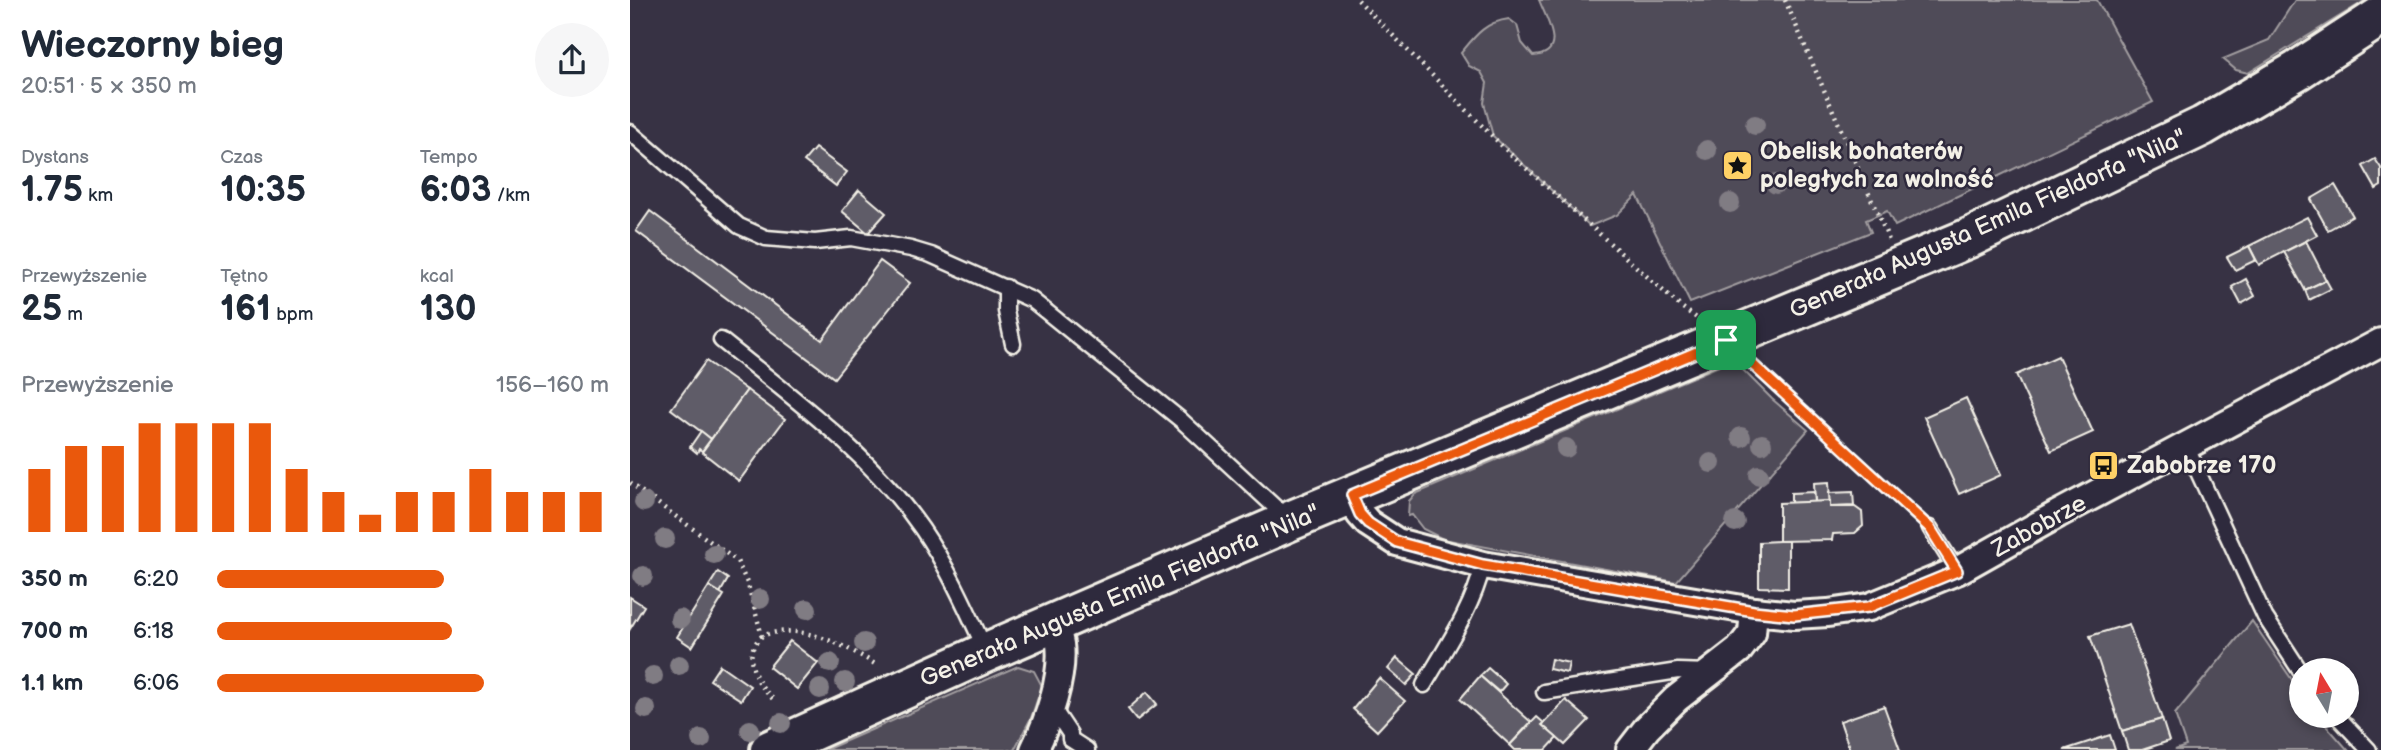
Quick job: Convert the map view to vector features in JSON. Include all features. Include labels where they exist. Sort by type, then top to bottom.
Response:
[{"type":"main road","name":"Generała Augusta Emila Fieldorfa \"Nila\"","points":[[770,750],[987,652],[1290,521],[1969,238],[2151,153],[2244,102],[2381,16]]},
{"type":"street","name":"Zabobrze","points":[[1352,495],[1360,514],[1368,523],[1397,542],[1483,565],[1754,611],[1794,615],[1869,607],[1957,571],[2381,342]]},
{"type":"street","points":[[1630,750],[1657,718],[1739,649],[1752,633],[1754,611]]},
{"type":"street","points":[[1034,750],[1052,707],[1060,645],[1054,623]]},
{"type":"lane","points":[[630,132],[739,226],[766,238],[804,242],[851,238],[892,245],[931,255],[1006,286],[1032,300],[1181,420],[1290,521]]},
{"type":"lane","points":[[1006,286],[1006,311],[1013,344]]},
{"type":"lane","points":[[721,340],[852,449],[902,502],[940,558],[987,652]]},
{"type":"lane","points":[[2186,446],[2265,617],[2292,658]]},
{"type":"lane","points":[[1930,528],[1957,571]]},
{"type":"lane","points":[[1424,685],[1466,613],[1480,581],[1483,565]]},
{"type":"lane","points":[[1544,692],[1678,671],[1709,673]]},
{"type":"lane","points":[[1052,707],[1070,734],[1069,744],[1087,750]]},
{"type":"lane","points":[[2348,728],[2369,750]]},
{"type":"path","points":[[1359,0],[1507,151],[1680,306],[1726,340],[1930,528]]},
{"type":"path","points":[[1785,0],[1885,231]]},
{"type":"path","points":[[630,482],[737,561],[748,585],[762,635]]},
{"type":"path","points":[[774,700],[760,684],[752,668],[756,641],[762,635],[775,631],[788,630],[843,646],[896,677],[902,690]]},
{"type":"shaded area","points":[[1539,0],[2097,0],[2153,102],[1895,226],[1887,211],[1866,220],[1871,232],[1690,303],[1637,195],[1617,215],[1590,226],[1493,136],[1484,103],[1487,83],[1481,72],[1469,66],[1461,53],[1487,27],[1509,19],[1517,25],[1522,43],[1533,56],[1544,54],[1550,49],[1552,35]]},
{"type":"shaded area","points":[[2295,0],[2366,0],[2248,73],[2236,70],[2223,59],[2269,40]]},
{"type":"shaded area","points":[[1726,363],[1738,365],[1808,430],[1676,582],[1443,539],[1423,529],[1412,515],[1408,516],[1409,501],[1415,494]]},
{"type":"shaded area","points":[[2252,621],[2289,675],[2289,728],[2329,728],[2348,750],[2175,750],[2186,746],[2175,714]]},
{"type":"shaded area","points":[[1018,666],[1034,671],[1042,686],[1031,718],[1014,750],[825,750]]},
{"type":"building","points":[[815,148],[847,172],[836,186],[804,161]]},
{"type":"building","points":[[2375,159],[2381,168],[2381,186],[2376,189],[2363,166]]},
{"type":"building","points":[[2335,185],[2353,216],[2328,230],[2311,199]]},
{"type":"building","points":[[859,190],[886,213],[868,233],[842,211]]},
{"type":"building","points":[[650,211],[822,340],[880,261],[910,283],[834,378],[636,231]]},
{"type":"building","points":[[2307,217],[2317,235],[2259,265],[2249,246]]},
{"type":"building","points":[[2306,241],[2326,280],[2305,290],[2284,252]]},
{"type":"building","points":[[2249,246],[2256,260],[2235,270],[2227,257]]},
{"type":"building","points":[[2246,279],[2255,296],[2241,304],[2232,287]]},
{"type":"building","points":[[2326,280],[2331,289],[2309,300],[2305,290]]},
{"type":"building","points":[[2058,356],[2093,432],[2051,451],[2016,375]]},
{"type":"building","points":[[706,361],[747,390],[711,439],[671,409]]},
{"type":"building","points":[[747,390],[785,419],[739,481],[702,452]]},
{"type":"building","points":[[1966,398],[2001,475],[1959,494],[1924,417]]},
{"type":"building","points":[[701,431],[711,439],[702,451],[699,449],[697,453],[690,447]]},
{"type":"building","points":[[1829,482],[1830,501],[1815,502],[1814,483]]},
{"type":"building","points":[[1814,492],[1815,502],[1791,503],[1791,493]]},
{"type":"building","points":[[1853,492],[1854,506],[1830,507],[1829,493]]},
{"type":"building","points":[[1830,501],[1830,507],[1855,507],[1862,512],[1863,526],[1855,533],[1833,534],[1832,540],[1779,541],[1779,503]]},
{"type":"building","points":[[1788,541],[1788,588],[1759,587],[1759,542]]},
{"type":"building","points":[[718,572],[728,579],[720,593],[709,586]]},
{"type":"building","points":[[709,586],[724,595],[692,647],[677,637]]},
{"type":"building","points":[[630,597],[644,606],[630,629]]},
{"type":"building","points":[[2129,624],[2162,719],[2122,731],[2090,636]]},
{"type":"building","points":[[790,641],[818,663],[797,689],[769,667]]},
{"type":"building","points":[[1397,658],[1416,674],[1406,685],[1388,669]]},
{"type":"building","points":[[1551,659],[1569,663],[1567,673],[1549,669]]},
{"type":"building","points":[[720,665],[750,686],[741,700],[710,680]]},
{"type":"building","points":[[1488,668],[1506,684],[1499,692],[1480,676]]},
{"type":"building","points":[[1480,676],[1531,722],[1510,745],[1460,699]]},
{"type":"building","points":[[1379,678],[1405,701],[1377,731],[1353,709]]},
{"type":"building","points":[[1147,692],[1157,704],[1137,720],[1128,709]]},
{"type":"building","points":[[1566,700],[1589,720],[1565,745],[1542,725]]},
{"type":"building","points":[[1884,706],[1900,750],[1850,750],[1840,721]]},
{"type":"building","points":[[1537,717],[1557,738],[1546,750],[1515,750],[1510,745]]},
{"type":"building","points":[[2162,719],[2169,741],[2142,750],[2128,750],[2122,731]]},
{"type":"building","points":[[2110,735],[2115,750],[2064,750]]},
{"type":"place","name":"Obelisk bohaterów poległych za wolność","points":[[1737,165]]},
{"type":"place","name":"Zabobrze 170","points":[[2104,465]]},
{"type":"route","points":[[1726,340],[1930,528],[1957,571],[1869,607],[1794,615],[1754,611],[1483,565],[1397,542],[1374,528],[1360,514],[1352,495],[1726,340]]}]
